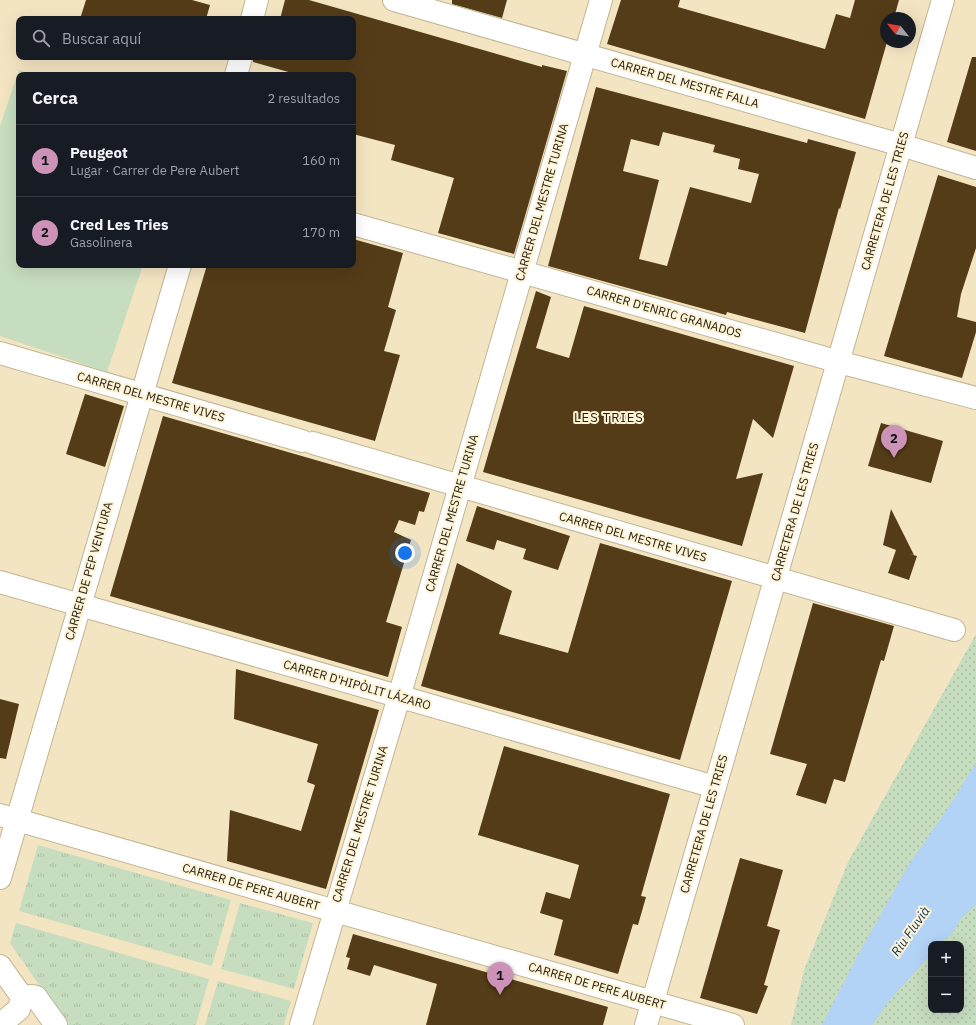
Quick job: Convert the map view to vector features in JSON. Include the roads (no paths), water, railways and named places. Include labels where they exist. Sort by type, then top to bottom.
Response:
[{"type":"street","points":[[253,16],[257,0]]},
{"type":"street","name":"CARRER DEL MESTRE FALLA","points":[[394,0],[901,145],[976,168]]},
{"type":"street","name":"CARRER DEL MESTRE TURINA","points":[[301,1025],[334,910],[399,697],[600,0]]},
{"type":"street","name":"CARRETERA DE LES TRIES","points":[[646,1025],[943,0]]},
{"type":"street","points":[[237,72],[240,60]]},
{"type":"street","name":"CARRER D'ENRIC GRANADOS","points":[[356,225],[838,361],[976,398]]},
{"type":"street","name":"CARRER DE PEP VENTURA","points":[[0,878],[9,818],[80,605],[179,268]]},
{"type":"street","name":"CARRER DEL MESTRE VIVES","points":[[0,353],[954,630]]},
{"type":"street","name":"CARRER D'HIPÒLIT LÁZARO","points":[[0,582],[715,787]]},
{"type":"street","name":"CARRER DE PERE AUBERT","points":[[9,818],[733,1025]]},
{"type":"street","points":[[0,966],[22,997],[19,1009],[0,1024]]},
{"type":"street","points":[[22,997],[32,996],[36,998],[56,1025]]},
{"type":"water","name":"Riu Fluvià","points":[[976,763],[976,905],[961,918],[953,932],[943,941],[928,941],[928,957],[888,1002],[872,1025],[822,1025],[857,957],[909,864],[949,807]]},
{"type":"place","name":"Cred Les Tries","points":[[894,458]]},
{"type":"place","name":"Peugeot","points":[[500,995]]},
{"type":"district","name":"LES TRIES","points":[[609,417]]}]
